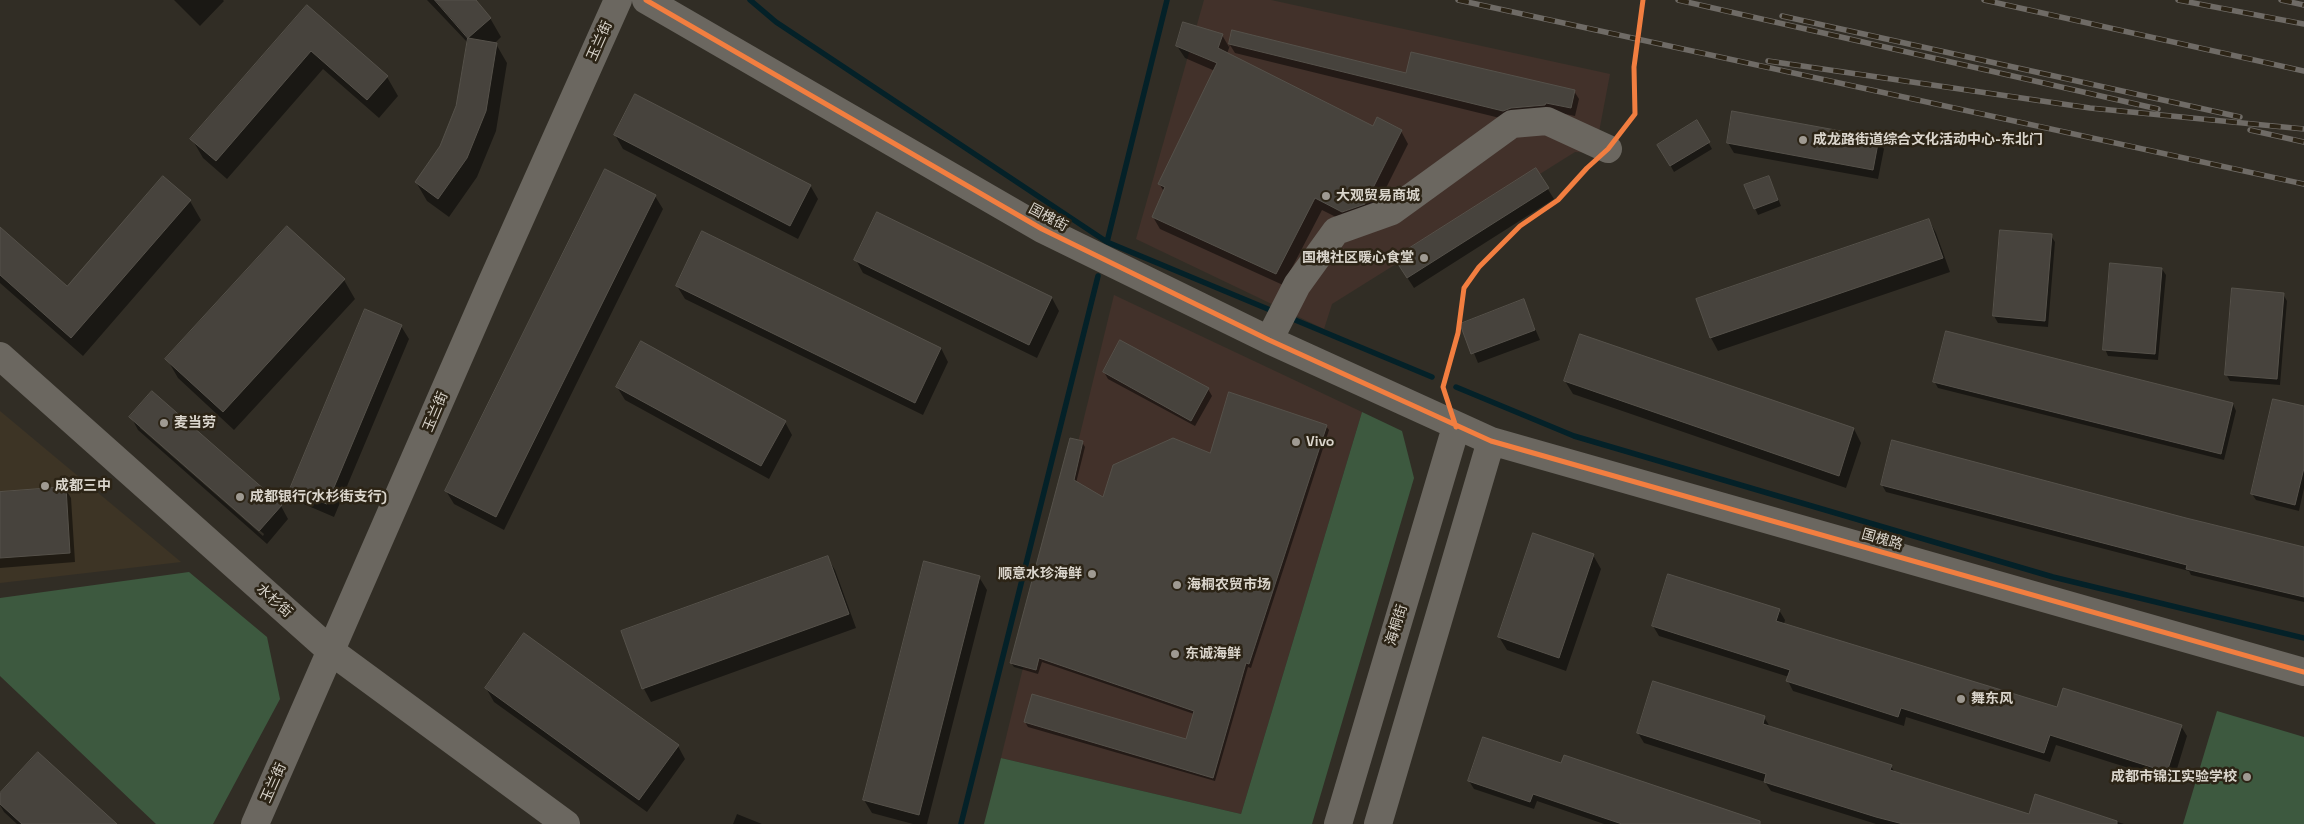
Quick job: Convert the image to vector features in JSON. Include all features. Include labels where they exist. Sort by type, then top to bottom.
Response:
[{"type":"street","name":"玉兰街","points":[[255,824],[332,652],[491,284],[618,0]]},
{"type":"street","name":"国槐街","points":[[646,0],[1042,229],[1278,323],[1456,427]]},
{"type":"street","points":[[1278,323],[1297,285],[1336,231],[1392,211],[1512,124],[1547,121],[1608,149]]},
{"type":"street","name":"水杉街","points":[[0,356],[332,652],[566,824]]},
{"type":"street","name":"国槐路","points":[[1456,427],[1491,441],[2304,672]]},
{"type":"street","name":"海桐街","points":[[1338,824],[1456,427]]},
{"type":"street","points":[[1378,824],[1491,441]]},
{"type":"shaded area","name":"大观贸易商城","points":[[1204,0],[1271,0],[1610,74],[1595,153],[1575,152],[1332,304],[1324,329],[1136,239]]},
{"type":"shaded area","name":"海桐农贸市场","points":[[1114,295],[1362,412],[1241,814],[1001,758]]},
{"type":"shaded area","name":"成都三中","points":[[0,411],[181,562],[0,583]]},
{"type":"green space","points":[[1362,412],[1402,431],[1414,478],[1312,824],[984,824],[1001,758],[1241,814]]},
{"type":"green space","points":[[189,572],[267,637],[280,699],[213,824],[156,824],[0,676],[0,598]]},
{"type":"green space","name":"成都市锦江实验学校","points":[[2217,711],[2304,737],[2304,824],[2183,824]]},
{"type":"building","points":[[435,0],[476,0],[491,18],[468,38]]},
{"type":"building","points":[[307,5],[388,76],[367,100],[311,51],[216,161],[190,139]]},
{"type":"building","points":[[1183,22],[1223,34],[1218,48],[1373,126],[1377,117],[1402,130],[1365,204],[1342,212],[1315,198],[1276,274],[1152,217],[1165,187],[1158,184],[1217,63],[1176,46]]},
{"type":"building","points":[[1232,30],[1406,73],[1411,52],[1575,90],[1571,108],[1546,103],[1545,105],[1511,108],[1503,111],[1229,44]]},
{"type":"building","points":[[468,38],[497,43],[486,111],[467,158],[438,199],[415,182],[440,146],[456,106]]},
{"type":"building","points":[[635,94],[811,185],[790,226],[614,135]]},
{"type":"building","name":"成龙路街道综合文化活动中心-东北门","points":[[1732,111],[1879,138],[1873,170],[1727,143]]},
{"type":"building","points":[[1697,120],[1710,142],[1670,166],[1657,145]]},
{"type":"building","points":[[1536,168],[1549,188],[1407,278],[1394,258]]},
{"type":"building","points":[[605,169],[656,195],[496,517],[445,491]]},
{"type":"building","points":[[163,176],[191,200],[71,338],[0,275],[0,227],[67,286]]},
{"type":"building","points":[[1769,176],[1778,200],[1754,209],[1744,185]]},
{"type":"building","points":[[877,212],[1052,297],[1029,345],[854,260]]},
{"type":"building","points":[[1929,219],[1943,258],[1710,338],[1696,299]]},
{"type":"building","points":[[287,226],[345,279],[223,412],[165,359]]},
{"type":"building","points":[[2000,230],[2052,234],[2045,321],[1993,316]]},
{"type":"building","points":[[702,231],[941,348],[915,403],[676,286]]},
{"type":"building","points":[[2110,263],[2162,268],[2155,354],[2103,350]]},
{"type":"building","points":[[2232,288],[2284,293],[2277,379],[2225,375]]},
{"type":"building","points":[[1524,299],[1535,330],[1471,354],[1460,324]]},
{"type":"building","points":[[365,309],[402,325],[327,504],[290,489]]},
{"type":"building","points":[[1946,331],[2233,403],[2221,454],[1933,382]]},
{"type":"building","points":[[1580,334],[1854,428],[1839,476],[1564,381]]},
{"type":"building","points":[[1120,340],[1209,388],[1191,421],[1103,372]]},
{"type":"building","points":[[641,341],[786,421],[761,466],[616,387]]},
{"type":"building","points":[[152,391],[282,505],[259,531],[129,417]]},
{"type":"building","points":[[1229,392],[1327,425],[1249,664],[1246,663],[1213,778],[1024,722],[1032,694],[1186,739],[1194,711],[1039,658],[1036,670],[1010,663],[1070,438],[1083,441],[1074,480],[1103,497],[1113,465],[1173,438],[1210,453]]},
{"type":"building","points":[[2273,399],[2304,406],[2304,468],[2295,505],[2251,494]]},
{"type":"building","points":[[1892,440],[2186,518],[2304,547],[2304,597],[2186,569],[2187,565],[1881,485]]},
{"type":"building","points":[[66,487],[70,553],[0,558],[0,492]]},
{"type":"building","points":[[1533,533],[1594,554],[1559,658],[1498,637]]},
{"type":"building","points":[[828,556],[849,614],[642,689],[621,631]]},
{"type":"building","points":[[924,561],[980,576],[919,815],[863,800]]},
{"type":"building","points":[[1668,574],[1780,609],[1776,621],[2057,707],[2063,688],[2182,725],[2167,772],[2050,735],[2044,753],[1901,708],[1898,717],[1786,681],[1790,670],[1652,626]]},
{"type":"building","points":[[524,633],[679,745],[639,800],[485,688]]},
{"type":"building","points":[[1653,681],[1765,716],[1763,724],[1892,765],[1890,770],[2029,814],[2035,794],[2117,821],[2117,824],[1903,824],[1876,817],[1764,782],[1766,774],[1637,733]]},
{"type":"building","points":[[1483,737],[1561,763],[1564,755],[1760,821],[1760,824],[1622,824],[1533,794],[1530,802],[1468,781]]},
{"type":"building","points":[[38,752],[117,824],[22,824],[0,804],[0,793]]},
{"type":"waterway","points":[[750,0],[776,22],[1107,242],[1275,312]]},
{"type":"waterway","points":[[1107,242],[1167,0]]},
{"type":"waterway","points":[[961,824],[1098,276]]},
{"type":"waterway","points":[[1288,317],[1432,377]]},
{"type":"waterway","points":[[1456,387],[1574,436],[2053,577],[2304,638]]},
{"type":"railway","points":[[1458,0],[2304,184]]},
{"type":"railway","points":[[1678,0],[2158,109]]},
{"type":"railway","points":[[1984,0],[2304,71]]},
{"type":"railway","points":[[2178,0],[2304,24]]},
{"type":"railway","points":[[2281,0],[2304,5]]},
{"type":"railway","points":[[1782,16],[2240,117]]},
{"type":"railway","points":[[1768,61],[2090,108],[2304,129]]},
{"type":"railway","points":[[2250,130],[2304,142]]},
{"type":"cycle path","points":[[646,0],[1042,229],[1269,340],[1491,441],[2304,672]]},
{"type":"cycle path","points":[[1456,427],[1443,387],[1458,333],[1464,288],[1479,267],[1520,226],[1558,200],[1587,168],[1608,149],[1635,114],[1634,67],[1643,0]]},
{"type":"place","name":"成龙路街道综合文化活动中心-东北门","points":[[1803,140]]},
{"type":"place","name":"大观贸易商城","points":[[1326,196]]},
{"type":"place","name":"国槐社区暖心食堂","points":[[1424,258]]},
{"type":"place","name":"麦当劳","points":[[164,423]]},
{"type":"place","name":"Vivo","points":[[1296,442]]},
{"type":"place","name":"成都三中","points":[[45,486]]},
{"type":"place","name":"成都银行(水杉街支行)","points":[[240,497]]},
{"type":"place","name":"顺意水珍海鲜","points":[[1092,574]]},
{"type":"place","name":"海桐农贸市场","points":[[1177,585]]},
{"type":"place","name":"东诚海鲜","points":[[1175,654]]},
{"type":"place","name":"舞东风","points":[[1961,699]]},
{"type":"place","name":"成都市锦江实验学校","points":[[2247,777]]}]
